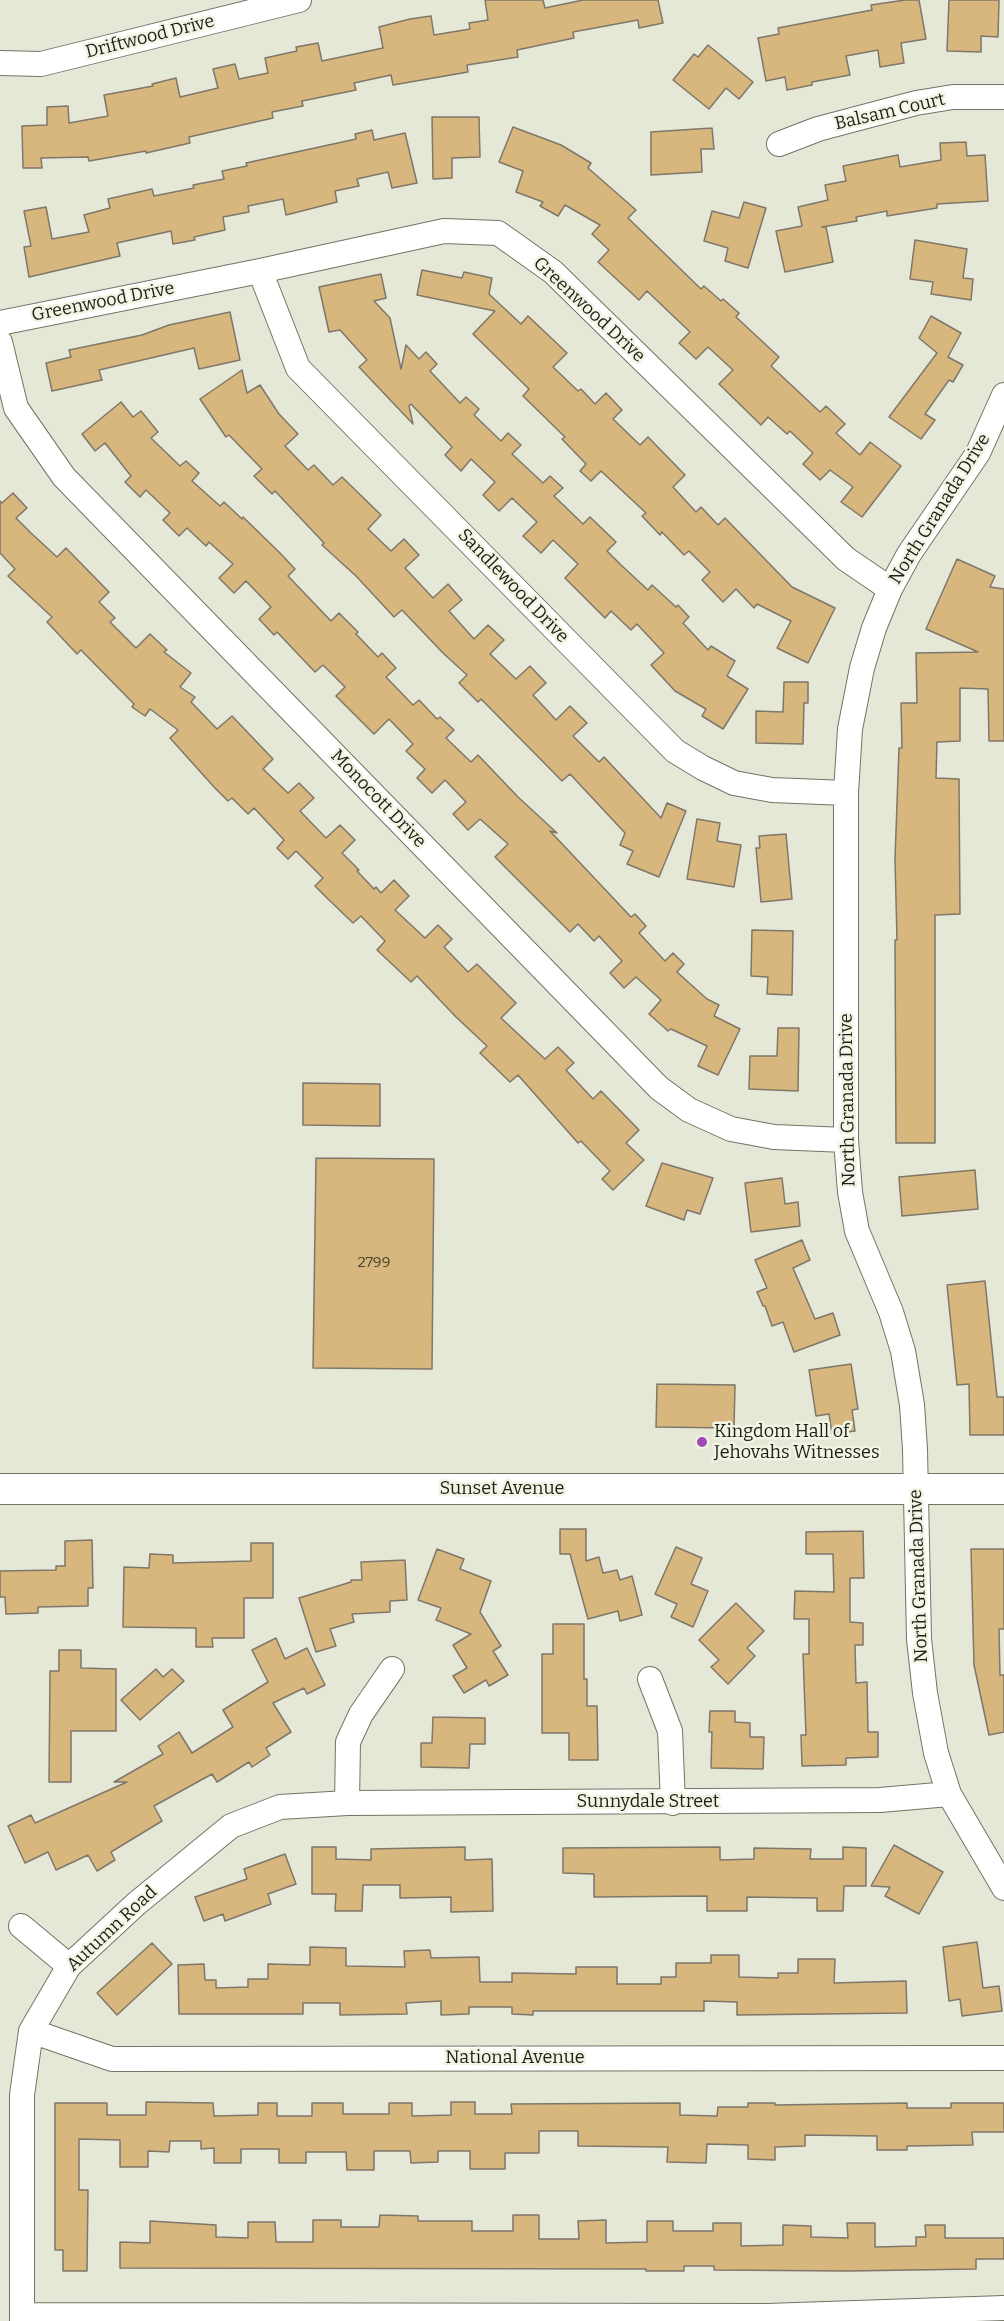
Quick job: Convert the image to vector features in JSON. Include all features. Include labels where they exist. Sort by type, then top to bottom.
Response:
[{"type":"main road","name":"Sunset Avenue","points":[[0,1490],[1004,1489]]},
{"type":"street","name":"Driftwood Drive","points":[[0,63],[41,64],[298,0]]},
{"type":"street","name":"Balsam Court","points":[[779,144],[818,129],[916,103],[953,97],[1004,97]]},
{"type":"street","name":"Greenwood Drive","points":[[0,323],[260,271],[444,231],[498,233],[553,272],[846,559],[890,589]]},
{"type":"street","name":"Sandlewood Drive","points":[[260,271],[298,368],[675,751],[734,783],[772,790],[846,792]]},
{"type":"street","name":"Monocott Drive","points":[[0,342],[16,408],[64,477],[659,1088],[689,1110],[731,1129],[774,1137],[846,1140]]},
{"type":"street","name":"North Granada Drive","points":[[1004,395],[978,453],[909,554],[890,589],[874,628],[862,668],[850,729],[846,792],[846,1140],[850,1192],[857,1231],[891,1312],[903,1351],[912,1405],[919,1639],[925,1694],[936,1753],[949,1794],[1004,1888]]},
{"type":"street","points":[[347,1803],[348,1742],[361,1714],[392,1669]]},
{"type":"street","points":[[650,1679],[670,1731],[672,1803]]},
{"type":"street","name":"Sunnydale Street","points":[[347,1803],[672,1803],[880,1800],[949,1794]]},
{"type":"street","name":"Autumn Road","points":[[22,2318],[22,2096],[31,2031],[69,1966],[136,1904],[231,1826],[280,1807],[347,1803]]},
{"type":"street","points":[[21,1926],[69,1966]]},
{"type":"street","name":"National Avenue","points":[[31,2031],[112,2059],[1004,2058]]},
{"type":"street","points":[[22,2318],[767,2319],[1004,2308]]},
{"type":"building","points":[[485,0],[543,0],[545,8],[583,0],[658,0],[663,23],[639,28],[638,20],[573,32],[574,38],[517,50],[518,57],[467,65],[468,72],[393,85],[391,75],[354,83],[356,90],[302,101],[303,106],[272,112],[273,118],[189,137],[190,143],[146,153],[146,151],[89,161],[88,157],[41,158],[42,168],[23,168],[22,126],[47,125],[47,107],[68,106],[69,123],[108,116],[104,95],[153,86],[152,84],[176,78],[180,97],[218,88],[213,69],[235,64],[239,79],[268,73],[265,58],[297,51],[296,47],[318,43],[322,61],[383,48],[379,27],[410,19],[431,16],[434,35],[470,29],[469,23],[488,20]]},
{"type":"building","points":[[919,0],[926,39],[901,43],[904,63],[880,67],[878,50],[846,56],[850,75],[812,82],[812,85],[787,90],[785,77],[766,81],[758,38],[779,34],[778,28],[872,10],[871,5]]},
{"type":"building","points":[[949,0],[999,0],[998,37],[981,36],[981,52],[947,51]]},
{"type":"building","points":[[708,45],[753,82],[739,99],[726,88],[709,109],[673,80],[694,54],[698,57]]},
{"type":"building","points":[[432,117],[479,117],[480,157],[452,158],[452,178],[433,179]]},
{"type":"building","points":[[513,127],[561,145],[591,163],[588,168],[636,210],[628,218],[701,289],[704,286],[739,313],[736,317],[779,357],[771,366],[820,412],[826,406],[845,424],[836,433],[860,455],[870,442],[901,466],[862,517],[841,502],[853,487],[830,470],[820,480],[803,464],[813,453],[790,431],[787,434],[768,417],[761,425],[719,384],[733,370],[708,347],[696,359],[679,343],[690,332],[647,291],[639,300],[598,262],[609,250],[592,234],[600,225],[565,205],[558,216],[540,206],[543,202],[516,192],[523,171],[499,162]]},
{"type":"building","points":[[712,128],[714,149],[701,149],[702,172],[651,175],[651,132]]},
{"type":"building","points":[[372,130],[374,140],[405,133],[417,183],[392,188],[388,172],[357,179],[359,186],[335,191],[337,202],[286,215],[283,199],[248,206],[249,212],[223,217],[225,230],[194,237],[195,240],[173,244],[171,231],[117,243],[120,256],[29,277],[24,247],[31,246],[24,211],[46,207],[52,239],[89,232],[84,215],[110,208],[108,199],[152,189],[154,196],[194,188],[193,185],[224,179],[222,171],[247,166],[246,163],[356,139],[355,134]]},
{"type":"building","points":[[966,142],[967,156],[985,155],[988,201],[937,204],[937,208],[887,216],[887,211],[856,217],[857,221],[822,227],[826,227],[833,262],[785,272],[776,231],[802,226],[798,207],[828,200],[825,185],[846,181],[843,166],[898,155],[900,167],[941,160],[940,143]]},
{"type":"building","points":[[744,202],[766,208],[748,268],[725,261],[728,248],[704,241],[712,211],[739,218]]},
{"type":"building","points":[[915,240],[967,249],[963,278],[973,279],[971,300],[931,294],[933,282],[910,279]]},
{"type":"building","points":[[422,270],[462,278],[464,272],[492,278],[489,294],[521,324],[528,316],[567,353],[553,367],[578,391],[581,389],[595,404],[606,393],[622,410],[613,419],[640,445],[648,437],[685,475],[673,487],[696,512],[701,507],[718,525],[725,518],[792,587],[835,608],[808,663],[777,648],[791,621],[757,604],[754,608],[736,589],[723,602],[702,580],[710,572],[689,551],[684,555],[662,532],[660,535],[642,516],[646,513],[601,471],[591,481],[580,471],[586,464],[562,439],[565,437],[523,396],[529,389],[473,334],[495,311],[417,295]]},
{"type":"building","points":[[381,274],[386,298],[374,301],[390,318],[401,369],[406,345],[419,359],[426,352],[437,364],[430,371],[460,403],[466,397],[479,409],[474,415],[501,441],[508,433],[521,445],[512,454],[543,483],[550,476],[563,488],[554,496],[583,524],[590,517],[616,542],[607,551],[621,565],[648,590],[652,585],[676,607],[678,605],[689,617],[683,623],[708,650],[711,646],[735,661],[727,676],[748,689],[723,729],[702,716],[706,709],[675,691],[651,665],[664,653],[637,624],[631,630],[611,611],[605,618],[565,578],[578,564],[553,540],[541,553],[523,536],[537,522],[512,498],[499,511],[483,495],[495,482],[471,459],[461,471],[445,455],[452,447],[411,404],[409,406],[413,424],[359,367],[367,360],[340,330],[329,332],[319,287]]},
{"type":"building","points":[[230,312],[240,360],[199,369],[194,348],[99,370],[102,380],[52,391],[46,363],[71,357],[69,350],[142,335],[169,325]]},
{"type":"building","points":[[931,316],[961,333],[948,357],[963,365],[953,382],[949,380],[925,414],[935,420],[921,439],[889,417],[937,353],[919,338]]},
{"type":"building","points":[[242,370],[247,393],[260,385],[279,414],[298,434],[285,446],[308,470],[314,465],[333,485],[342,477],[381,515],[368,529],[391,551],[404,539],[419,555],[405,568],[433,598],[448,584],[462,600],[449,611],[474,639],[488,625],[504,640],[490,654],[516,679],[530,666],[546,683],[533,695],[556,720],[570,706],[587,723],[573,736],[599,762],[604,757],[661,818],[667,803],[686,811],[659,877],[627,864],[633,851],[620,845],[625,833],[570,774],[562,781],[481,699],[478,702],[459,683],[467,675],[402,610],[394,617],[356,576],[322,545],[324,543],[275,491],[272,494],[254,476],[262,469],[229,435],[226,437],[200,399]]},
{"type":"building","points":[[121,402],[133,417],[141,411],[158,432],[151,438],[180,466],[186,461],[199,473],[192,481],[220,506],[224,502],[242,519],[243,517],[280,553],[295,569],[288,576],[331,621],[339,613],[378,657],[382,653],[396,668],[386,677],[413,705],[419,700],[437,719],[440,717],[454,730],[446,738],[471,762],[478,755],[557,833],[550,831],[631,917],[635,914],[646,926],[639,933],[665,961],[673,953],[684,964],[677,972],[707,999],[719,1005],[714,1016],[740,1029],[718,1075],[698,1066],[707,1046],[671,1029],[668,1031],[649,1014],[661,1000],[636,977],[624,988],[610,973],[622,961],[599,936],[594,941],[578,924],[570,932],[495,857],[508,844],[480,819],[468,830],[453,814],[466,802],[445,780],[432,793],[417,778],[425,769],[406,751],[413,744],[389,719],[374,734],[336,696],[345,687],[323,665],[315,672],[277,632],[274,635],[259,619],[271,607],[246,581],[234,593],[219,578],[233,564],[209,542],[206,546],[187,528],[179,536],[163,520],[170,513],[146,490],[140,497],[125,482],[131,476],[105,443],[95,451],[82,434]]},
{"type":"building","points":[[13,493],[27,508],[16,518],[57,557],[66,548],[109,592],[99,602],[115,618],[110,622],[136,648],[150,634],[167,650],[164,652],[191,673],[180,687],[195,697],[191,702],[217,729],[232,716],[273,759],[263,769],[288,793],[299,783],[314,798],[300,811],[326,838],[340,825],[355,840],[342,853],[374,889],[376,887],[381,893],[394,880],[409,896],[395,910],[425,938],[438,925],[452,939],[444,947],[468,972],[477,964],[516,1003],[501,1018],[545,1059],[558,1047],[574,1063],[566,1070],[593,1099],[601,1091],[639,1130],[626,1143],[644,1160],[613,1190],[602,1179],[610,1171],[581,1141],[578,1143],[518,1075],[510,1082],[480,1053],[487,1046],[417,976],[411,982],[377,950],[385,941],[361,916],[353,923],[315,886],[323,878],[296,851],[288,859],[277,848],[284,840],[254,808],[248,814],[232,798],[228,801],[214,787],[170,738],[178,730],[150,709],[145,716],[132,707],[134,704],[81,650],[77,654],[47,622],[52,617],[8,576],[15,569],[0,553],[0,501],[2,503]]},
{"type":"building","points":[[957,559],[995,576],[990,587],[1004,589],[1004,741],[989,741],[988,689],[960,688],[960,741],[937,742],[936,778],[959,779],[960,914],[935,915],[935,1143],[896,1143],[895,859],[899,748],[902,748],[901,703],[917,703],[916,653],[978,652],[926,629]]},
{"type":"building","points":[[784,682],[808,682],[808,703],[804,703],[803,744],[756,743],[756,711],[783,712]]},
{"type":"building","points":[[697,819],[720,823],[717,841],[741,845],[734,887],[687,879]]},
{"type":"building","points":[[786,834],[792,899],[761,902],[756,848],[760,848],[759,836]]},
{"type":"building","points":[[752,930],[793,931],[792,995],[767,994],[768,977],[751,976]]},
{"type":"building","points":[[778,1028],[799,1028],[798,1091],[749,1089],[750,1056],[777,1056]]},
{"type":"building","points":[[303,1083],[380,1084],[380,1126],[303,1125]]},
{"type":"building","points":[[316,1158],[434,1159],[432,1369],[313,1368]]},
{"type":"building","points":[[662,1163],[713,1178],[700,1214],[687,1210],[684,1220],[646,1206]]},
{"type":"building","points":[[975,1170],[978,1209],[902,1216],[899,1177]]},
{"type":"building","points":[[782,1178],[785,1204],[798,1202],[800,1226],[751,1232],[745,1183]]},
{"type":"building","points":[[802,1240],[810,1260],[793,1268],[815,1319],[833,1313],[840,1335],[794,1352],[783,1322],[772,1326],[757,1292],[767,1288],[755,1260]]},
{"type":"building","points":[[985,1281],[997,1397],[1004,1397],[1004,1435],[970,1435],[969,1384],[957,1385],[947,1285]]},
{"type":"building","points":[[851,1364],[858,1409],[852,1410],[855,1431],[832,1434],[829,1414],[816,1416],[809,1370]]},
{"type":"building","points":[[657,1384],[735,1385],[734,1428],[656,1427]]},
{"type":"building","points":[[560,1529],[586,1529],[586,1561],[599,1557],[603,1573],[617,1570],[620,1580],[632,1576],[642,1615],[620,1621],[618,1611],[588,1619],[570,1554],[560,1554]]},
{"type":"building","points":[[863,1531],[864,1578],[850,1578],[850,1622],[863,1623],[863,1645],[855,1645],[856,1683],[867,1682],[868,1732],[878,1732],[878,1757],[846,1758],[846,1765],[802,1766],[801,1735],[806,1735],[803,1654],[809,1654],[809,1619],[794,1619],[795,1591],[834,1592],[833,1554],[806,1554],[806,1532]]},
{"type":"building","points":[[92,1540],[93,1588],[88,1588],[88,1606],[38,1607],[38,1613],[6,1614],[5,1597],[0,1597],[0,1571],[56,1570],[56,1566],[65,1566],[65,1541]]},
{"type":"building","points":[[251,1543],[273,1543],[273,1598],[244,1598],[244,1638],[212,1638],[213,1647],[196,1647],[196,1628],[123,1627],[124,1567],[149,1568],[150,1554],[173,1555],[173,1563],[251,1561]]},
{"type":"building","points":[[676,1547],[702,1558],[691,1584],[708,1591],[693,1627],[671,1617],[677,1604],[655,1594]]},
{"type":"building","points":[[437,1549],[464,1559],[460,1569],[491,1581],[480,1612],[501,1646],[493,1651],[508,1675],[489,1686],[486,1680],[464,1693],[453,1676],[467,1668],[453,1645],[471,1634],[436,1620],[441,1608],[418,1600]]},
{"type":"building","points":[[971,1549],[1004,1549],[1004,1629],[999,1629],[1000,1675],[1004,1675],[1004,1732],[989,1735],[974,1665]]},
{"type":"building","points":[[405,1560],[407,1600],[390,1601],[390,1612],[352,1614],[354,1622],[330,1629],[336,1646],[316,1652],[299,1598],[351,1582],[351,1580],[362,1580],[361,1562]]},
{"type":"building","points":[[736,1603],[764,1631],[747,1648],[755,1656],[728,1684],[711,1667],[719,1660],[699,1640]]},
{"type":"building","points":[[553,1624],[584,1624],[584,1679],[587,1679],[587,1706],[597,1706],[598,1760],[569,1760],[569,1733],[542,1733],[542,1654],[553,1654]]},
{"type":"building","points":[[276,1638],[285,1659],[307,1648],[325,1685],[307,1694],[304,1688],[273,1703],[291,1732],[266,1748],[270,1755],[252,1767],[249,1762],[217,1782],[212,1774],[154,1806],[162,1821],[111,1852],[115,1860],[97,1871],[88,1855],[56,1870],[48,1852],[25,1863],[8,1826],[31,1815],[35,1823],[127,1782],[114,1782],[163,1754],[158,1746],[179,1732],[192,1753],[233,1727],[223,1710],[268,1682],[252,1650]]},
{"type":"building","points":[[59,1650],[81,1650],[81,1668],[116,1669],[116,1731],[71,1731],[71,1782],[49,1782],[50,1671],[59,1671]]},
{"type":"building","points":[[156,1669],[163,1677],[172,1669],[184,1681],[140,1720],[121,1700]]},
{"type":"building","points":[[710,1711],[735,1711],[735,1722],[750,1723],[750,1737],[764,1737],[763,1769],[711,1768]]},
{"type":"building","points":[[433,1717],[485,1718],[485,1744],[470,1744],[469,1768],[421,1767],[421,1743],[432,1743]]},
{"type":"building","points":[[894,1845],[943,1872],[919,1914],[885,1896],[890,1887],[871,1886]]},
{"type":"building","points":[[312,1847],[336,1847],[336,1859],[371,1860],[371,1849],[465,1847],[465,1860],[492,1859],[493,1911],[451,1912],[451,1897],[400,1898],[400,1885],[363,1885],[362,1911],[335,1911],[336,1894],[312,1894]]},
{"type":"building","points":[[720,1847],[720,1860],[754,1859],[754,1848],[811,1849],[810,1859],[843,1859],[843,1847],[866,1848],[866,1886],[844,1886],[843,1911],[817,1911],[817,1898],[747,1897],[747,1911],[707,1911],[707,1896],[594,1897],[594,1874],[563,1873],[563,1848]]},
{"type":"building","points":[[285,1854],[296,1884],[268,1894],[271,1904],[225,1921],[223,1914],[204,1921],[195,1897],[247,1879],[244,1869]]},
{"type":"building","points":[[977,1942],[983,1988],[999,1986],[1002,2011],[962,2016],[960,1999],[949,2001],[943,1947]]},
{"type":"building","points":[[152,1943],[172,1964],[117,2015],[97,1993]]},
{"type":"building","points":[[310,1947],[346,1948],[346,1966],[405,1967],[404,1951],[430,1950],[431,1958],[479,1957],[480,1982],[512,1982],[512,1973],[576,1974],[576,1967],[617,1967],[617,1984],[661,1984],[661,1977],[676,1977],[676,1963],[711,1963],[711,1955],[739,1955],[739,1977],[778,1978],[778,1973],[798,1973],[798,1959],[835,1959],[834,1983],[906,1981],[907,2013],[737,2015],[737,2002],[704,2001],[704,2011],[533,2011],[533,2015],[512,2014],[512,2007],[469,2007],[469,2014],[441,2015],[441,2001],[406,2003],[407,2014],[340,2015],[340,2003],[303,2003],[303,2014],[179,2014],[178,1965],[204,1964],[205,1980],[216,1980],[216,1988],[248,1987],[248,1979],[268,1979],[268,1964],[310,1965]]},
{"type":"building","points":[[146,2102],[213,2103],[214,2116],[258,2115],[258,2103],[277,2103],[277,2116],[312,2116],[312,2103],[343,2103],[343,2114],[389,2114],[389,2103],[412,2103],[412,2116],[451,2115],[451,2102],[475,2102],[475,2114],[512,2114],[511,2104],[680,2103],[680,2115],[717,2116],[718,2107],[748,2107],[748,2103],[775,2103],[775,2105],[907,2103],[907,2108],[951,2108],[951,2103],[1004,2103],[1004,2132],[972,2132],[973,2145],[907,2146],[907,2150],[877,2150],[877,2136],[805,2135],[805,2146],[775,2147],[775,2160],[748,2159],[748,2145],[707,2144],[706,2163],[667,2162],[668,2147],[578,2146],[578,2131],[539,2131],[539,2153],[505,2153],[505,2169],[470,2169],[470,2151],[438,2151],[438,2162],[411,2163],[410,2151],[374,2151],[374,2170],[347,2170],[346,2152],[306,2152],[306,2163],[279,2163],[279,2149],[241,2149],[241,2163],[214,2163],[214,2148],[201,2149],[201,2141],[170,2141],[169,2152],[148,2151],[148,2167],[120,2167],[120,2140],[79,2139],[79,2190],[88,2190],[87,2271],[63,2271],[63,2250],[55,2250],[55,2103],[107,2103],[107,2115],[146,2115]]},
{"type":"building","points":[[380,2215],[418,2216],[418,2221],[472,2221],[472,2231],[513,2231],[513,2215],[539,2215],[539,2239],[579,2239],[578,2221],[606,2220],[606,2243],[647,2242],[647,2221],[673,2221],[673,2231],[713,2231],[713,2223],[741,2223],[741,2246],[783,2245],[783,2225],[811,2226],[811,2237],[848,2238],[847,2223],[875,2223],[875,2247],[916,2246],[916,2237],[926,2237],[925,2225],[945,2225],[945,2238],[1004,2238],[1004,2259],[976,2259],[976,2269],[848,2271],[714,2270],[714,2266],[684,2266],[684,2271],[120,2268],[120,2242],[150,2243],[150,2221],[216,2225],[216,2237],[248,2238],[248,2222],[275,2222],[276,2242],[313,2242],[313,2220],[341,2220],[341,2227],[379,2227]]},
{"type":"place","name":"Kingdom Hall of Jehovahs Witnesses","points":[[702,1442]]}]
